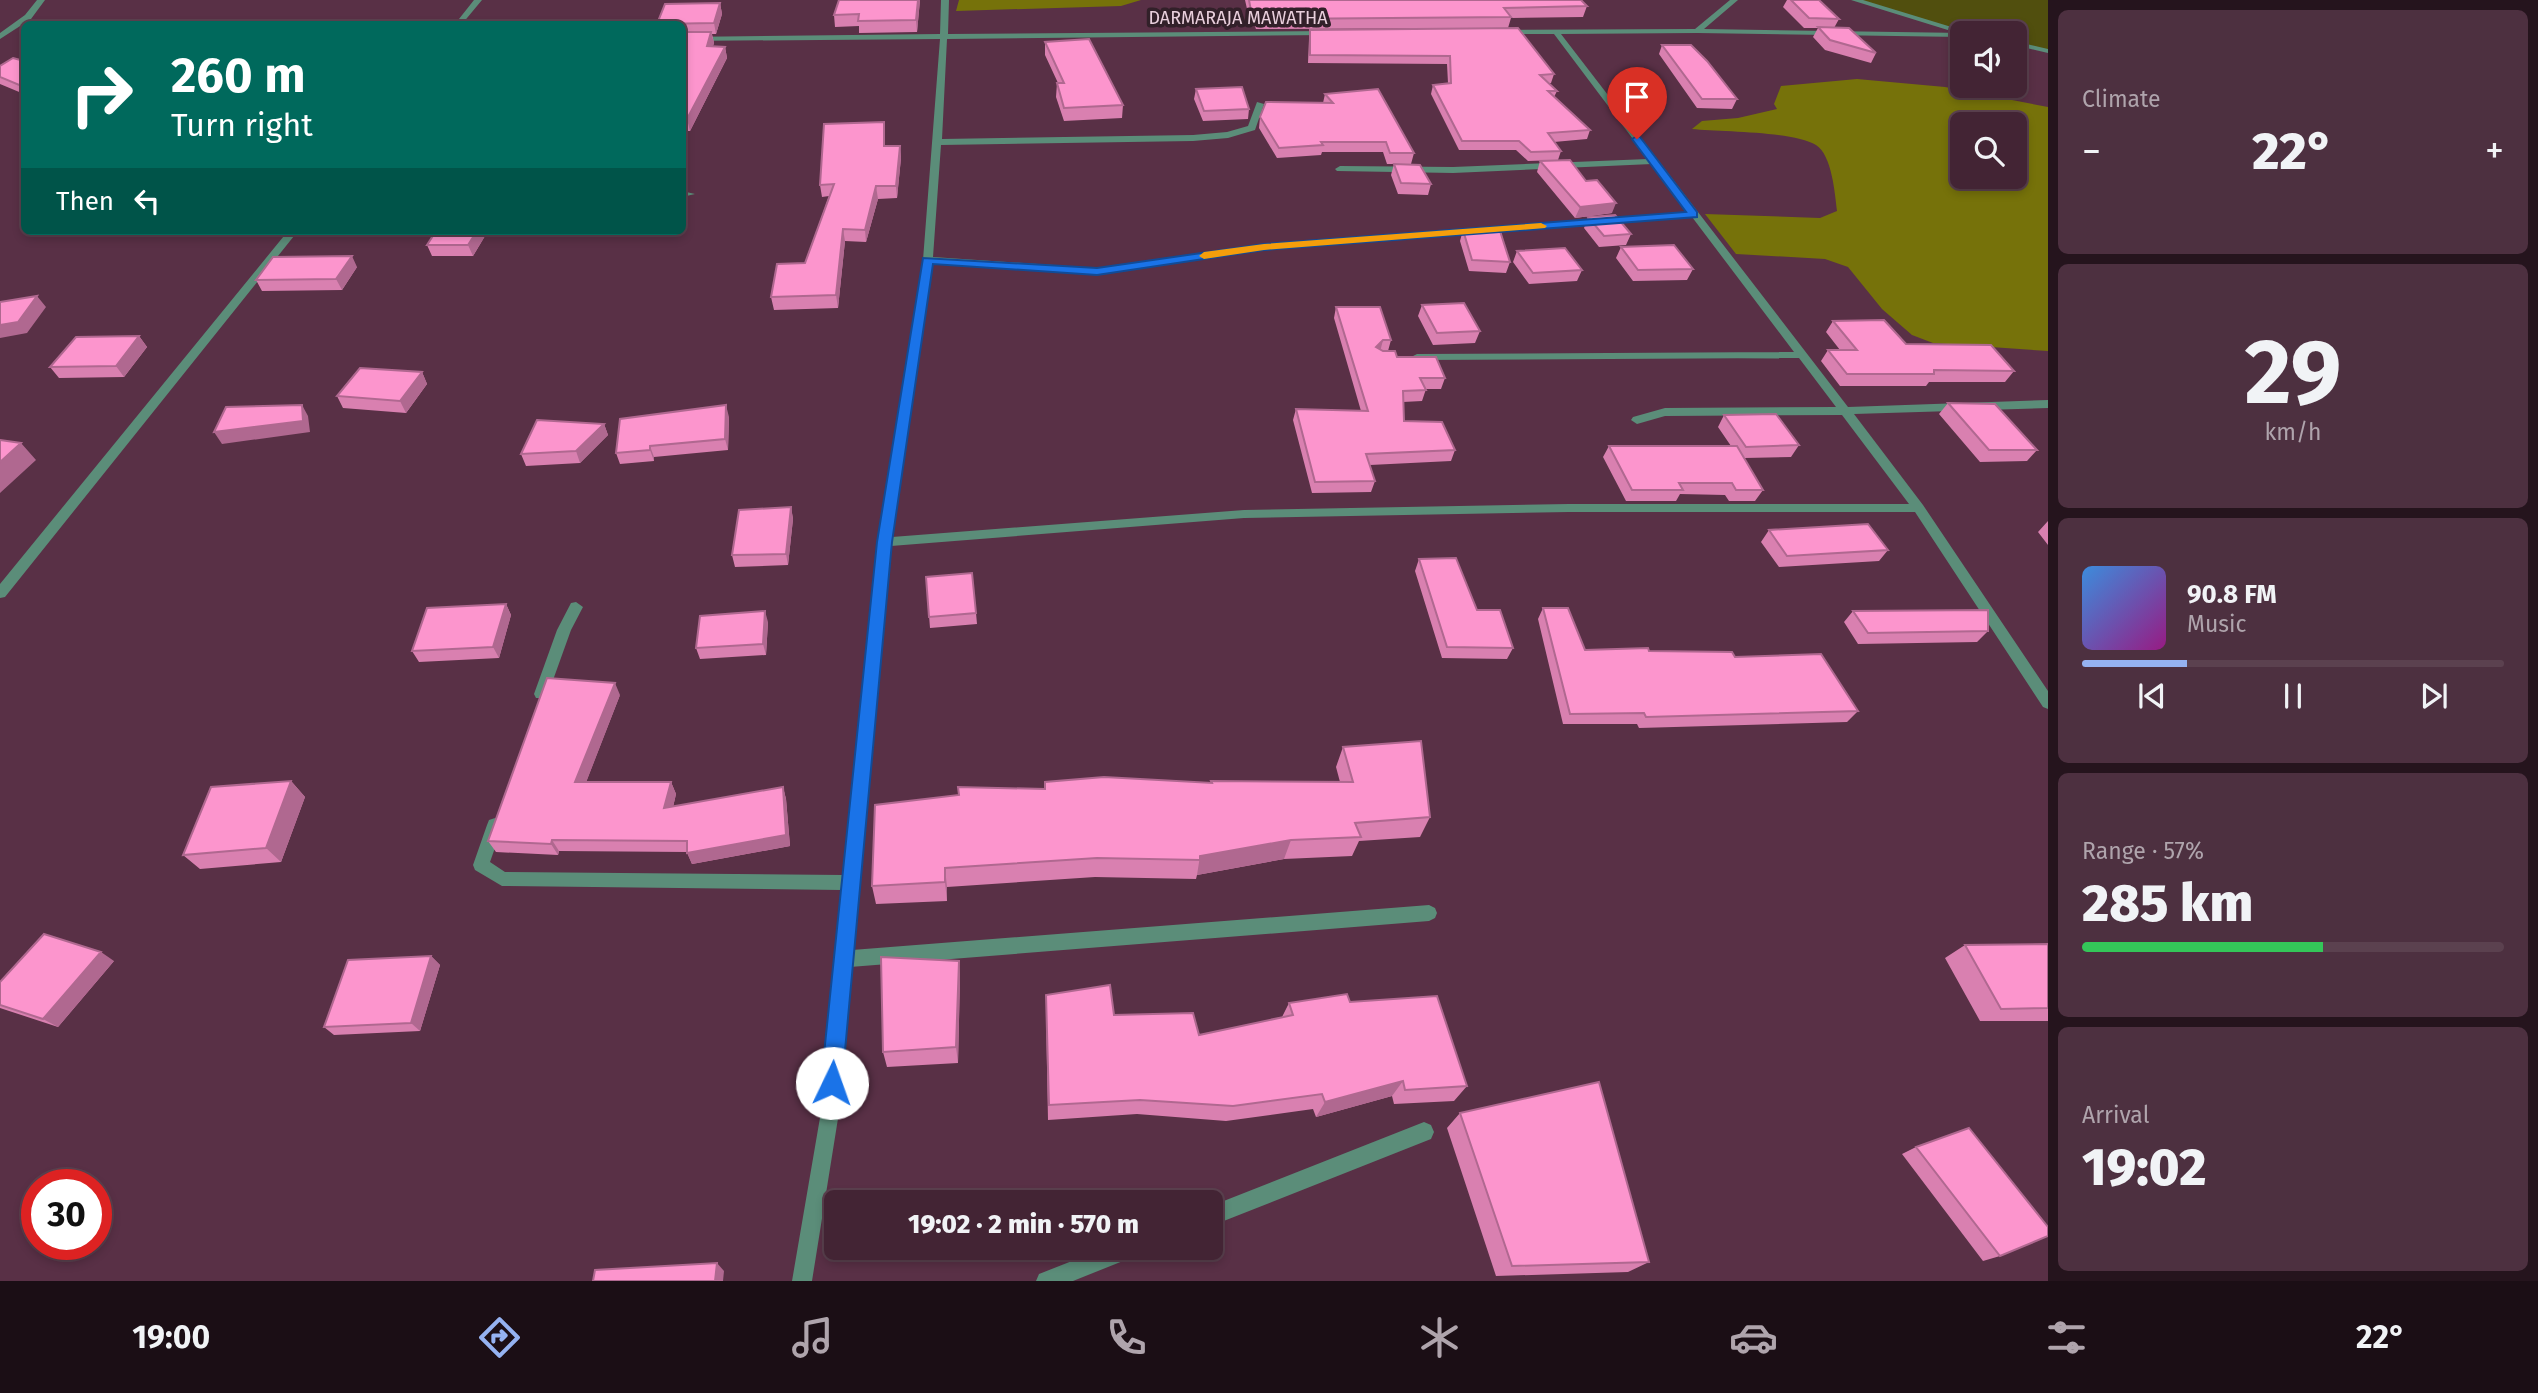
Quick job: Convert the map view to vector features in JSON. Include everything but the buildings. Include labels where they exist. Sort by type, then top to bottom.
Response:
[{"type":"street","points":[[22,21],[41,0]]},
{"type":"street","points":[[460,21],[478,0]]},
{"type":"street","points":[[802,1281],[831,1106],[832,1060],[884,542],[928,260],[942,79],[945,0]]},
{"type":"street","points":[[1697,31],[1734,0]]},
{"type":"street","points":[[1855,0],[1950,28]]},
{"type":"street","points":[[2,35],[21,22]]},
{"type":"street","points":[[1489,32],[1697,31],[1950,35]]},
{"type":"street","points":[[1556,32],[1919,508],[2048,703]]},
{"type":"street","name":"DARMARAJA MAWATHA","points":[[686,39],[1340,33]]},
{"type":"street","points":[[2,35],[21,35]]},
{"type":"street","points":[[2027,46],[2048,51]]},
{"type":"street","points":[[937,142],[1193,138],[1228,135],[1252,128],[1260,104]]},
{"type":"street","points":[[1340,169],[1453,170],[1653,161]]},
{"type":"street","points":[[928,260],[1097,271],[1264,247],[1693,214]]},
{"type":"street","points":[[0,593],[290,235]]},
{"type":"street","points":[[1409,357],[1800,355]]},
{"type":"street","points":[[1637,420],[1665,412],[1843,411],[2048,404]]},
{"type":"street","points":[[884,542],[1244,514],[1569,508],[1919,508]]},
{"type":"street","points":[[536,709],[564,631],[576,607]]},
{"type":"street","points":[[499,813],[481,865],[502,879],[849,883]]},
{"type":"street","points":[[842,958],[1429,913]]},
{"type":"street","points":[[1223,1211],[1424,1132]]},
{"type":"street","points":[[1046,1281],[1100,1260]]},
{"type":"shaded area","points":[[959,0],[1141,0],[1121,6],[956,11]]},
{"type":"shaded area","points":[[1855,0],[2048,0],[2048,51],[2027,46],[2027,21],[1950,21],[1950,28]]},
{"type":"shaded area","points":[[1857,79],[1950,88],[1950,98],[2002,98],[2048,107],[2048,351],[1933,343],[1912,335],[1882,309],[1848,267],[1825,259],[1736,254],[1705,214],[1820,218],[1837,211],[1829,166],[1826,157],[1816,145],[1791,137],[1692,129],[1702,121],[1738,118],[1777,109],[1774,104],[1781,86]]},
{"type":"slow traffic","points":[[1204,256],[1264,247],[1541,226]]},
{"type":"route","points":[[832,1083],[832,1060],[884,542],[928,260],[1097,271],[1264,247],[1693,214],[1637,139]]}]
